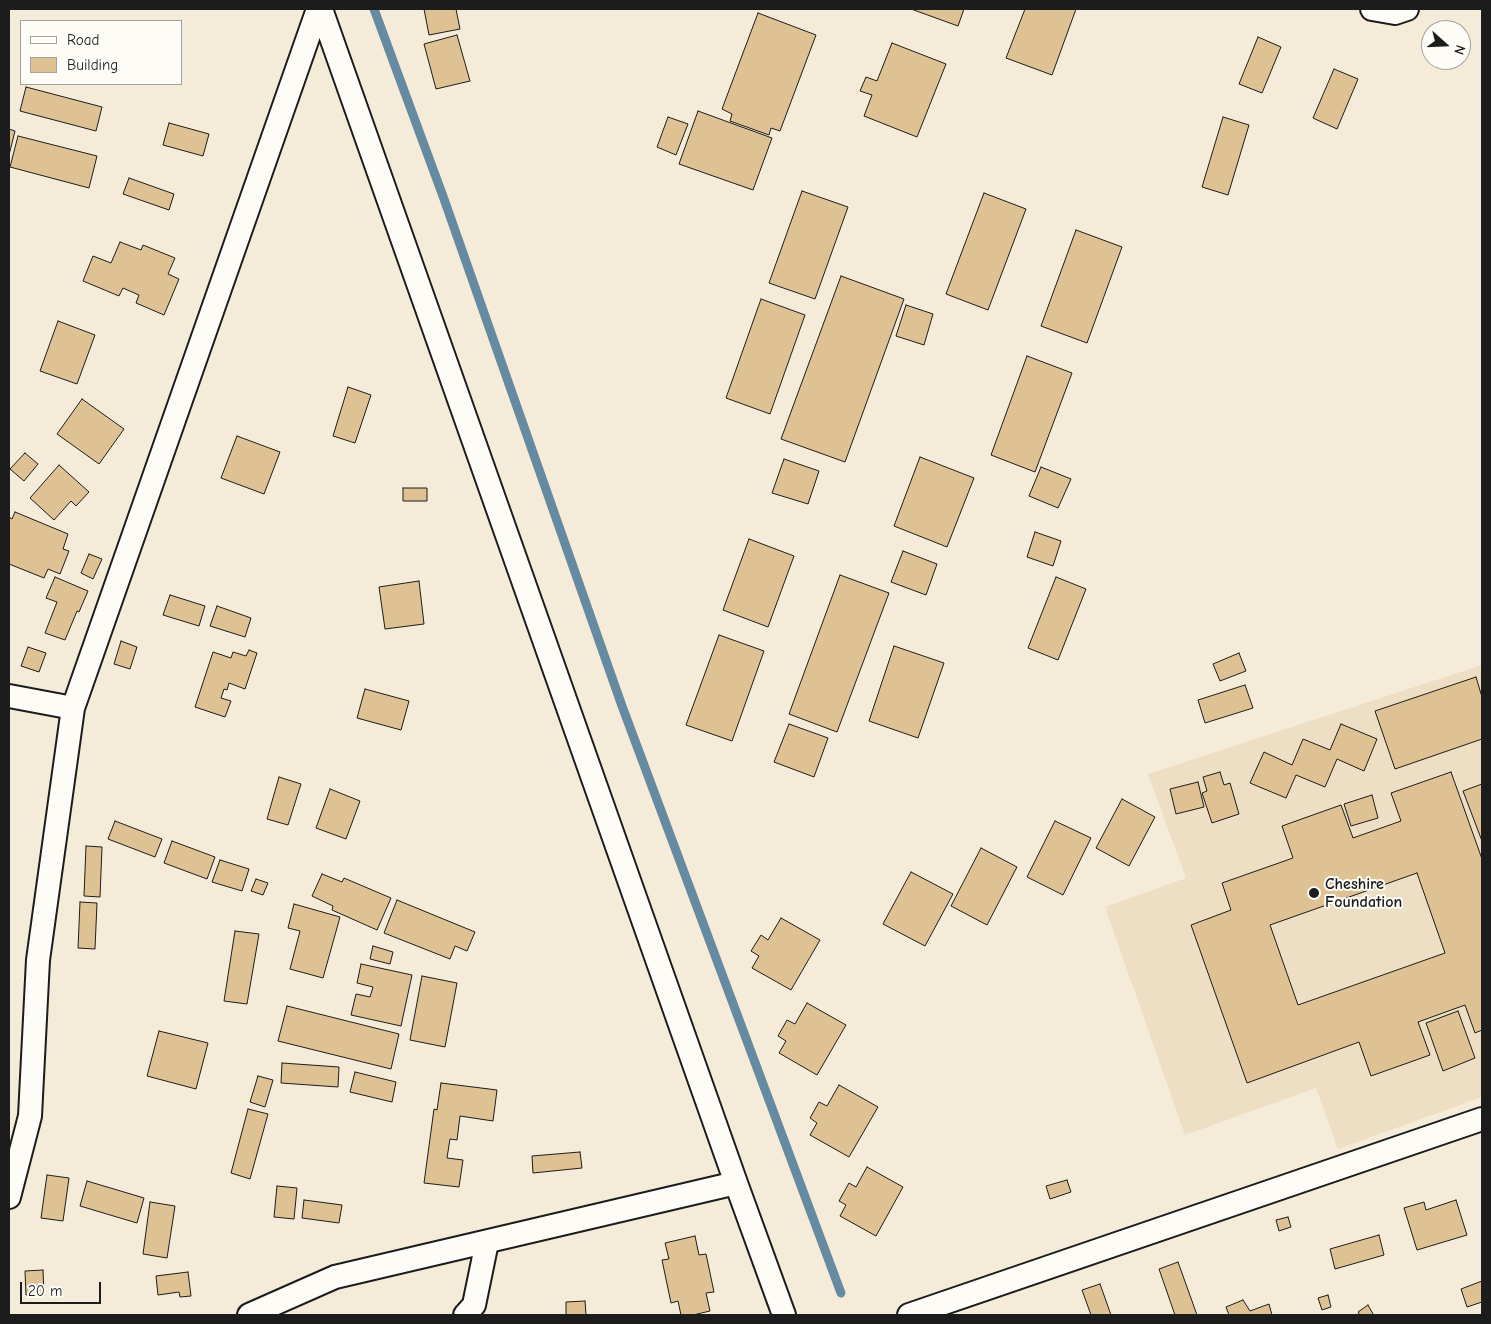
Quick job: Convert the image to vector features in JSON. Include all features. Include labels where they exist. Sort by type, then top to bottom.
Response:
[{"type":"street","points":[[9,1197],[30,1116],[38,960],[73,708],[319,9]]},
{"type":"street","points":[[319,9],[784,1315]]},
{"type":"street","points":[[1372,9],[1394,13],[1407,9]]},
{"type":"street","points":[[9,696],[73,708]]},
{"type":"street","points":[[909,1315],[1482,1119]]},
{"type":"street","points":[[249,1315],[335,1277],[736,1183]]},
{"type":"street","points":[[465,1315],[474,1305],[487,1242]]},
{"type":"shaded area","name":"Cheshire Foundation","points":[[1482,665],[1482,1097],[1338,1149],[1316,1088],[1185,1135],[1105,907],[1186,878],[1148,774]]},
{"type":"building","points":[[424,9],[456,9],[460,29],[429,35]]},
{"type":"building","points":[[911,9],[964,9],[958,26]]},
{"type":"building","points":[[1025,9],[1076,9],[1052,75],[1006,58]]},
{"type":"building","points":[[758,13],[816,35],[780,131],[771,128],[769,135],[730,121],[732,114],[722,109]]},
{"type":"building","points":[[457,35],[470,81],[436,89],[424,44]]},
{"type":"building","points":[[1258,37],[1281,47],[1262,93],[1239,84]]},
{"type":"building","points":[[892,43],[946,64],[917,137],[864,116],[872,95],[860,91],[866,77],[877,81]]},
{"type":"building","points":[[1334,69],[1358,79],[1337,129],[1313,118]]},
{"type":"building","points":[[26,87],[102,107],[96,131],[20,111]]},
{"type":"building","points":[[698,111],[772,138],[753,190],[679,164]]},
{"type":"building","points":[[668,117],[688,124],[676,155],[657,147]]},
{"type":"building","points":[[1223,117],[1249,125],[1228,195],[1202,187]]},
{"type":"building","points":[[169,123],[209,134],[203,156],[163,145]]},
{"type":"building","points":[[9,129],[15,131],[9,155]]},
{"type":"building","points":[[18,136],[97,156],[89,188],[10,167]]},
{"type":"building","points":[[129,178],[174,194],[169,210],[123,194]]},
{"type":"building","points":[[802,191],[848,207],[815,299],[769,283]]},
{"type":"building","points":[[984,193],[1026,209],[988,310],[946,294]]},
{"type":"building","points":[[1076,230],[1122,247],[1087,343],[1041,326]]},
{"type":"building","points":[[120,242],[141,250],[143,245],[175,258],[168,274],[179,279],[164,315],[136,303],[139,295],[123,288],[119,296],[83,281],[93,256],[111,263]]},
{"type":"building","points":[[841,276],[904,299],[845,462],[781,439]]},
{"type":"building","points":[[761,299],[805,315],[770,414],[726,398]]},
{"type":"building","points":[[906,305],[933,314],[924,345],[896,336]]},
{"type":"building","points":[[58,321],[95,335],[77,384],[40,371]]},
{"type":"building","points":[[1027,356],[1072,373],[1035,472],[991,455]]},
{"type":"building","points":[[348,387],[371,395],[355,443],[333,436]]},
{"type":"building","points":[[82,399],[124,429],[99,464],[57,434]]},
{"type":"building","points":[[237,436],[280,452],[264,494],[221,478]]},
{"type":"building","points":[[25,453],[38,464],[24,481],[10,469]]},
{"type":"building","points":[[920,457],[974,478],[947,547],[894,526]]},
{"type":"building","points":[[784,459],[819,471],[808,504],[772,493]]},
{"type":"building","points":[[59,465],[89,492],[76,506],[71,501],[54,520],[30,498]]},
{"type":"building","points":[[1041,467],[1071,479],[1058,508],[1029,496]]},
{"type":"building","points":[[403,488],[427,488],[427,501],[403,501]]},
{"type":"building","points":[[15,512],[68,534],[63,549],[69,551],[60,574],[48,569],[44,578],[9,564],[9,517],[12,519]]},
{"type":"building","points":[[1035,532],[1061,541],[1053,566],[1027,557]]},
{"type":"building","points":[[749,539],[794,556],[768,627],[723,610]]},
{"type":"building","points":[[903,551],[937,564],[926,595],[891,582]]},
{"type":"building","points":[[89,554],[102,559],[93,579],[81,573]]},
{"type":"building","points":[[840,575],[889,593],[837,732],[789,714]]},
{"type":"building","points":[[55,577],[88,591],[65,640],[45,633],[57,602],[46,598]]},
{"type":"building","points":[[1056,577],[1086,589],[1058,660],[1028,648]]},
{"type":"building","points":[[419,581],[424,624],[385,629],[379,587]]},
{"type":"building","points":[[170,595],[205,606],[199,626],[163,615]]},
{"type":"building","points":[[217,606],[251,618],[245,637],[210,626]]},
{"type":"building","points":[[719,635],[764,651],[732,741],[686,725]]},
{"type":"building","points":[[121,641],[137,647],[130,669],[114,664]]},
{"type":"building","points":[[894,646],[944,663],[918,738],[869,721]]},
{"type":"building","points":[[28,647],[46,653],[39,672],[21,666]]},
{"type":"building","points":[[249,650],[257,653],[245,689],[229,683],[227,690],[224,689],[221,698],[231,701],[225,717],[195,707],[213,652],[231,658],[233,652],[246,656]]},
{"type":"building","points":[[1239,653],[1246,671],[1220,681],[1213,664]]},
{"type":"building","points":[[1476,677],[1482,697],[1482,739],[1395,769],[1375,711]]},
{"type":"building","points":[[1245,685],[1253,708],[1205,723],[1198,700]]},
{"type":"building","points":[[365,689],[409,701],[401,730],[357,718]]},
{"type":"building","points":[[789,724],[828,738],[814,777],[774,762]]},
{"type":"building","points":[[1341,724],[1377,739],[1364,771],[1337,759],[1325,787],[1296,775],[1286,798],[1250,783],[1264,752],[1292,765],[1303,739],[1330,750]]},
{"type":"building","points":[[1220,772],[1224,785],[1230,783],[1239,814],[1212,823],[1202,793],[1207,791],[1203,777]]},
{"type":"building","points":[[1451,772],[1482,859],[1482,1030],[1475,1033],[1465,1005],[1418,1022],[1430,1055],[1371,1076],[1359,1042],[1247,1083],[1191,925],[1231,910],[1222,883],[1293,858],[1282,826],[1341,805],[1353,838],[1401,821],[1391,793]],"holes":[[[1417,873],[1445,953],[1298,1005],[1270,925]]]},
{"type":"building","points":[[279,777],[301,784],[288,825],[267,819]]},
{"type":"building","points":[[1198,782],[1204,807],[1176,814],[1170,789]]},
{"type":"building","points":[[1482,784],[1482,841],[1463,791]]},
{"type":"building","points":[[330,789],[360,801],[346,839],[316,828]]},
{"type":"building","points":[[1372,795],[1378,818],[1351,826],[1344,804]]},
{"type":"building","points":[[1122,799],[1155,817],[1129,866],[1096,848]]},
{"type":"building","points":[[115,821],[162,839],[155,857],[108,839]]},
{"type":"building","points":[[1055,821],[1091,838],[1063,895],[1027,877]]},
{"type":"building","points":[[172,841],[215,857],[207,879],[164,863]]},
{"type":"building","points":[[86,846],[102,847],[100,897],[84,896]]},
{"type":"building","points":[[981,848],[1017,867],[987,925],[951,906]]},
{"type":"building","points":[[220,860],[249,869],[242,891],[212,882]]},
{"type":"building","points":[[911,872],[953,894],[925,946],[883,924]]},
{"type":"building","points":[[322,874],[342,882],[344,878],[391,898],[377,930],[332,910],[333,906],[312,896]]},
{"type":"building","points":[[256,879],[268,883],[263,895],[251,891]]},
{"type":"building","points":[[397,900],[475,932],[467,951],[455,946],[450,959],[384,933]]},
{"type":"building","points":[[80,902],[97,903],[95,949],[78,948]]},
{"type":"building","points":[[294,904],[340,917],[323,978],[290,969],[300,931],[288,928]]},
{"type":"building","points":[[781,918],[820,940],[791,990],[752,968],[759,956],[751,951],[761,935],[768,940]]},
{"type":"building","points":[[235,931],[259,934],[247,1004],[224,1001]]},
{"type":"building","points":[[373,946],[393,952],[390,964],[370,959]]},
{"type":"building","points":[[361,964],[412,975],[401,1026],[351,1015],[356,994],[370,997],[373,987],[357,983]]},
{"type":"building","points":[[422,976],[457,983],[445,1047],[410,1040]]},
{"type":"building","points":[[807,1003],[846,1025],[817,1075],[779,1053],[786,1041],[778,1036],[787,1020],[795,1024]]},
{"type":"building","points":[[287,1006],[399,1034],[391,1069],[278,1041]]},
{"type":"building","points":[[1458,1011],[1475,1058],[1443,1071],[1426,1023]]},
{"type":"building","points":[[159,1031],[208,1043],[196,1089],[147,1076]]},
{"type":"building","points":[[282,1063],[339,1067],[338,1087],[281,1083]]},
{"type":"building","points":[[355,1072],[396,1082],[392,1102],[350,1092]]},
{"type":"building","points":[[258,1076],[273,1080],[265,1107],[250,1102]]},
{"type":"building","points":[[441,1083],[497,1090],[493,1121],[460,1116],[457,1140],[450,1139],[447,1158],[463,1160],[459,1187],[424,1183],[434,1109],[437,1110]]},
{"type":"building","points":[[839,1085],[878,1107],[849,1157],[810,1135],[817,1123],[810,1118],[819,1102],[827,1106]]},
{"type":"building","points":[[248,1109],[268,1114],[250,1179],[231,1173]]},
{"type":"building","points":[[580,1152],[582,1168],[533,1173],[532,1156]]},
{"type":"building","points":[[867,1167],[903,1187],[876,1236],[840,1216],[846,1205],[839,1201],[849,1183],[856,1187]]},
{"type":"building","points":[[47,1175],[69,1178],[63,1221],[41,1218]]},
{"type":"building","points":[[1067,1180],[1071,1192],[1050,1199],[1046,1186]]},
{"type":"building","points":[[87,1181],[144,1198],[137,1223],[80,1206]]},
{"type":"building","points":[[277,1186],[297,1188],[294,1219],[274,1217]]},
{"type":"building","points":[[304,1200],[342,1205],[339,1223],[302,1218]]},
{"type":"building","points":[[1456,1200],[1467,1235],[1417,1250],[1404,1208],[1424,1202],[1426,1210]]},
{"type":"building","points":[[150,1202],[175,1206],[167,1258],[143,1254]]},
{"type":"building","points":[[1288,1217],[1291,1227],[1279,1231],[1276,1220]]},
{"type":"building","points":[[1379,1235],[1384,1255],[1335,1269],[1330,1249]]},
{"type":"building","points":[[695,1236],[699,1255],[706,1254],[714,1292],[706,1293],[710,1311],[693,1315],[681,1315],[678,1301],[671,1303],[662,1260],[669,1259],[665,1243]]},
{"type":"building","points":[[1178,1262],[1197,1315],[1175,1315],[1159,1269]]},
{"type":"building","points":[[43,1270],[44,1294],[26,1295],[25,1271]]},
{"type":"building","points":[[188,1272],[191,1296],[180,1297],[179,1292],[158,1295],[156,1276]]},
{"type":"building","points":[[1482,1281],[1482,1302],[1467,1307],[1461,1289]]},
{"type":"building","points":[[1100,1284],[1111,1315],[1091,1315],[1082,1290]]},
{"type":"building","points":[[1328,1295],[1331,1307],[1322,1310],[1318,1298]]},
{"type":"building","points":[[1243,1300],[1250,1311],[1269,1304],[1272,1315],[1229,1315],[1226,1307]]},
{"type":"building","points":[[585,1301],[586,1315],[566,1315],[566,1302]]},
{"type":"building","points":[[1368,1305],[1373,1314],[1360,1315],[1358,1312]]},
{"type":"waterway","points":[[374,9],[444,199],[622,706],[841,1293]]},
{"type":"place","name":"Cheshire Foundation","points":[[1314,893]]}]
